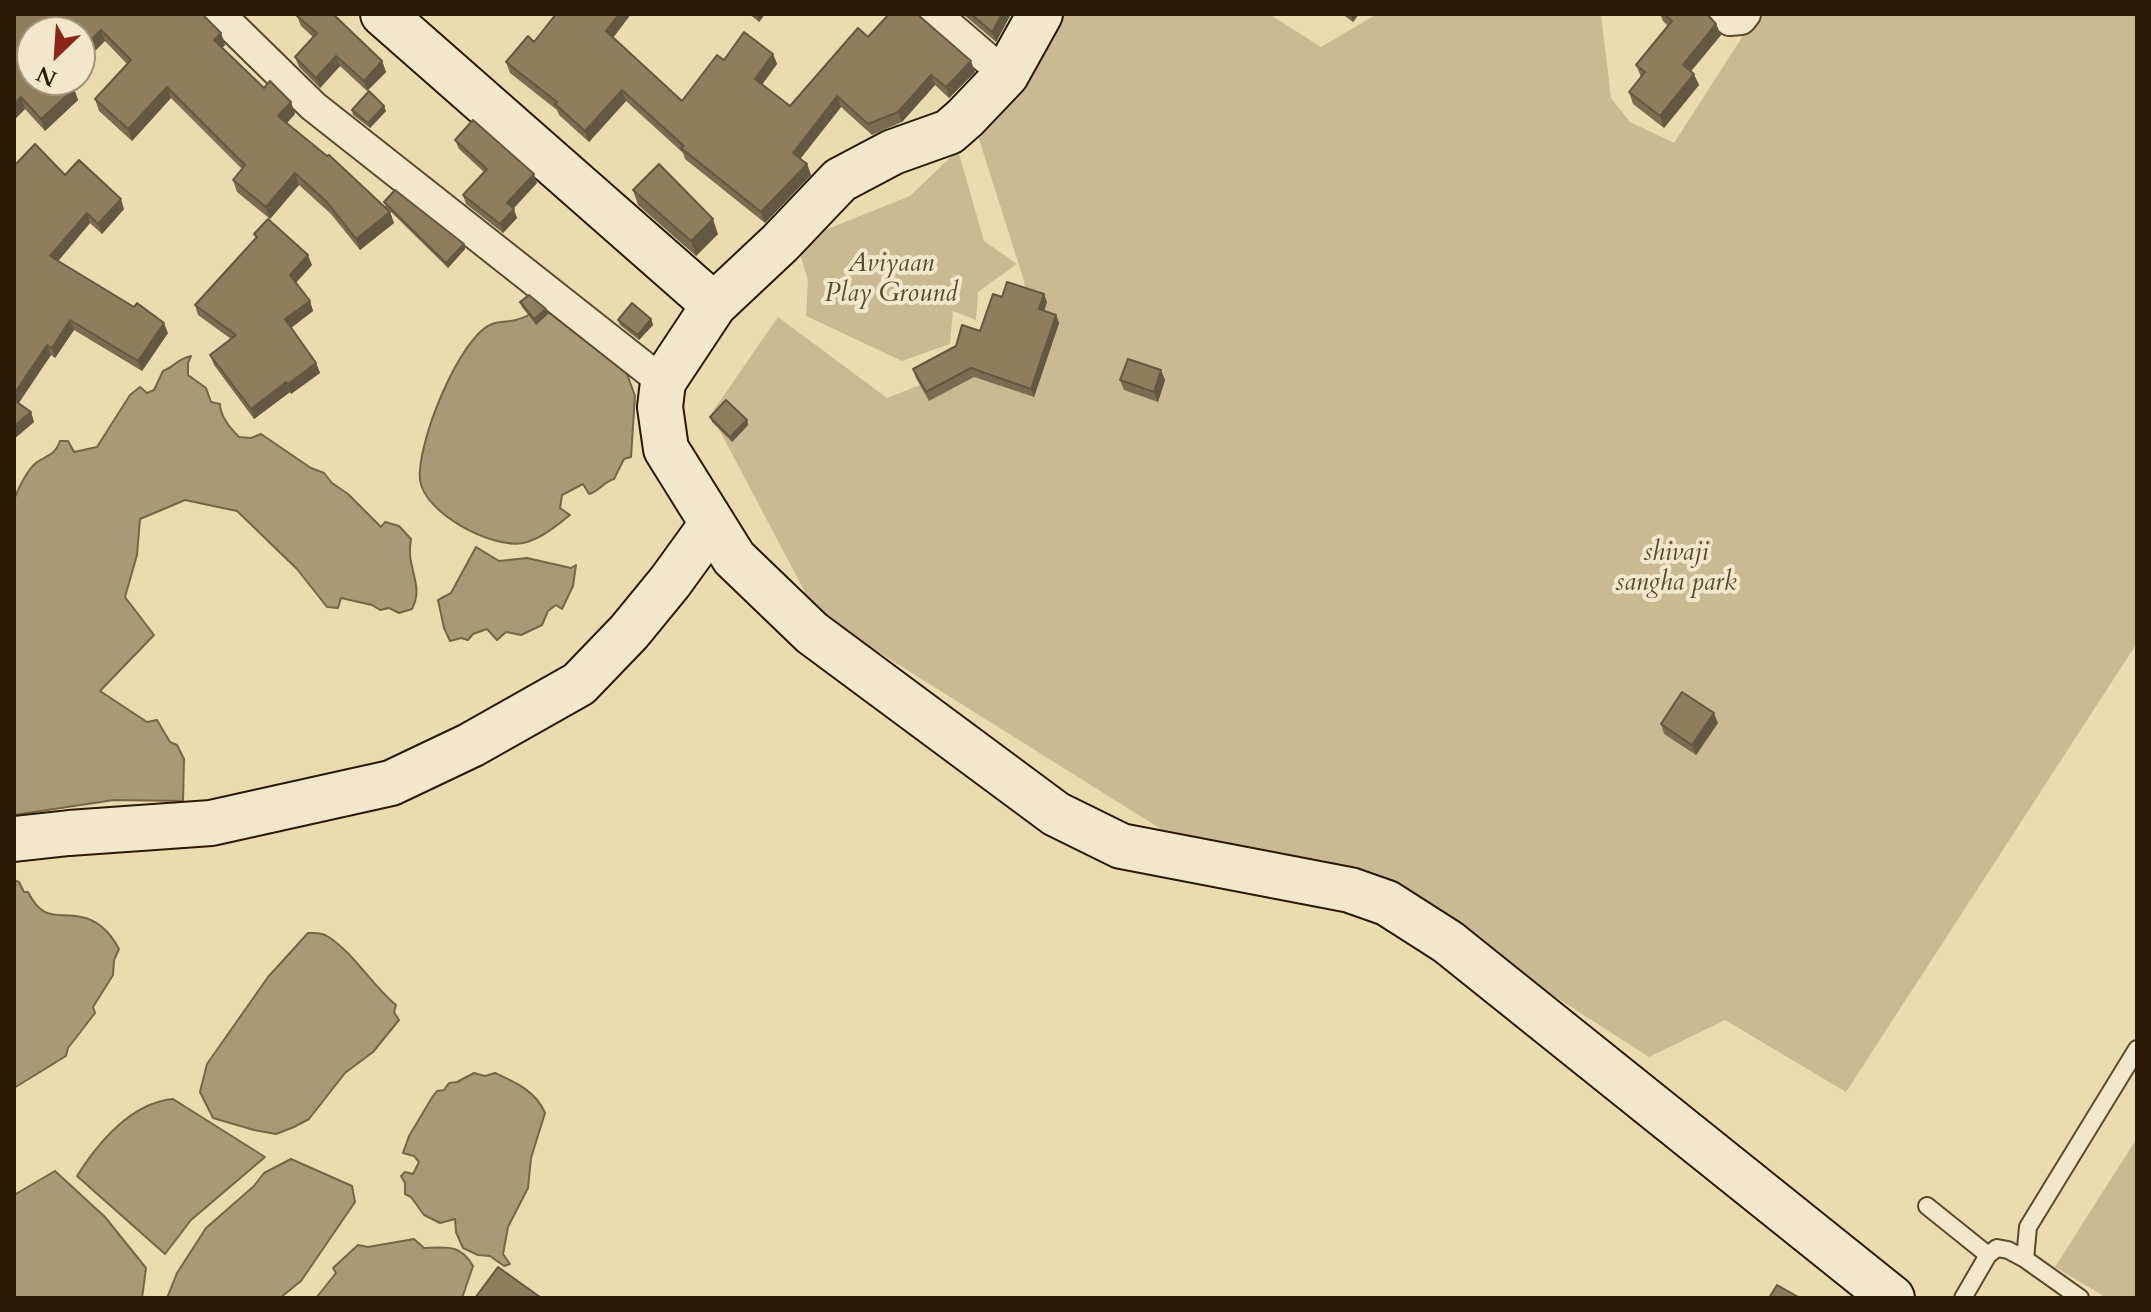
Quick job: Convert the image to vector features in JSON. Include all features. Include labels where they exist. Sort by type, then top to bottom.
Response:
[{"type":"street","points":[[219,14],[313,106],[663,382]]},
{"type":"street","points":[[383,14],[714,305]]},
{"type":"street","points":[[935,14],[1006,75]]},
{"type":"street","points":[[1040,14],[1006,75],[949,132],[893,152],[840,180],[780,243],[714,305],[663,382],[660,407],[666,449],[734,558],[812,633],[1056,814],[1121,846],[1350,890],[1387,903],[1448,942],[1873,1292]]},
{"type":"street","points":[[1723,14],[1730,20],[1741,19],[1745,14]]},
{"type":"street","points":[[14,839],[211,823],[391,783],[471,745],[579,684],[629,632],[712,524]]},
{"type":"lane","points":[[2025,1259],[2028,1227],[2137,1049]]},
{"type":"lane","points":[[1927,1206],[1988,1255]]},
{"type":"lane","points":[[1963,1298],[1988,1255],[1997,1248],[2025,1259],[2080,1298]]},
{"type":"green space","name":"shivaji sangha park","points":[[1049,14],[1269,14],[1321,47],[1377,14],[1601,14],[1611,98],[1630,122],[1674,143],[1757,14],[2137,14],[2137,643],[1846,1092],[1725,1020],[1649,1057],[1361,872],[1161,829],[816,613],[711,414],[778,317],[887,398],[979,362],[1028,310],[1024,281],[979,139]]},
{"type":"green space","name":"Aviyaan Play Ground","points":[[958,150],[984,241],[1017,264],[978,292],[976,320],[953,311],[950,344],[902,361],[806,316],[808,280],[800,254],[815,234],[910,196]]},
{"type":"green space","points":[[2137,1138],[2137,1298],[2107,1298],[2055,1267]]},
{"type":"shaded area","points":[[538,310],[555,315],[623,363],[635,396],[631,457],[624,459],[614,479],[593,493],[589,494],[583,484],[562,495],[560,508],[570,515],[554,528],[530,541],[510,543],[494,540],[461,526],[433,505],[420,480],[421,464],[432,419],[466,349],[479,333],[492,324],[519,319]]},
{"type":"shaded area","points":[[191,356],[188,375],[206,388],[211,402],[220,404],[224,418],[239,437],[251,438],[261,434],[311,468],[324,473],[381,527],[385,522],[399,526],[411,539],[410,559],[416,584],[412,609],[399,613],[341,598],[338,608],[327,607],[297,569],[237,511],[185,500],[140,519],[137,555],[125,597],[154,635],[100,691],[147,722],[157,720],[170,742],[177,745],[184,759],[183,801],[114,800],[14,815],[15,496],[30,470],[53,452],[60,441],[68,441],[74,452],[97,447],[130,395],[140,387],[147,393],[154,390],[163,371]]},
{"type":"shaded area","points":[[476,547],[499,561],[527,558],[571,568],[576,565],[573,586],[562,609],[556,605],[548,611],[542,625],[521,635],[506,632],[497,640],[487,629],[473,634],[468,640],[450,641],[438,600],[451,593]]},
{"type":"shaded area","points":[[14,880],[45,912],[81,917],[99,924],[119,949],[113,975],[93,1007],[95,1013],[68,1048],[66,1056],[14,1088]]},
{"type":"shaded area","points":[[308,933],[325,935],[345,951],[396,1005],[394,1012],[399,1020],[373,1052],[345,1073],[309,1119],[294,1127],[276,1134],[213,1118],[200,1092],[207,1064],[268,977]]},
{"type":"shaded area","points":[[474,1073],[485,1076],[495,1073],[517,1084],[536,1099],[545,1113],[531,1158],[528,1188],[508,1227],[503,1254],[510,1264],[504,1266],[490,1256],[478,1255],[463,1248],[456,1232],[455,1219],[440,1223],[424,1215],[411,1197],[405,1194],[401,1176],[405,1172],[413,1174],[419,1162],[414,1156],[403,1153],[409,1136],[433,1096],[449,1083]]},
{"type":"shaded area","points":[[173,1099],[265,1157],[191,1220],[165,1254],[77,1176],[105,1138],[129,1116],[157,1102]]},
{"type":"shaded area","points":[[291,1159],[352,1186],[355,1202],[301,1281],[280,1298],[167,1298],[177,1273],[206,1228],[254,1186],[264,1173]]},
{"type":"shaded area","points":[[55,1171],[105,1217],[146,1268],[142,1298],[14,1298],[14,1195]]},
{"type":"shaded area","points":[[414,1239],[424,1248],[458,1250],[468,1259],[473,1266],[462,1298],[316,1298],[336,1273],[333,1268],[358,1245],[368,1247]]},
{"type":"building","points":[[14,14],[202,14],[221,33],[214,40],[264,88],[270,81],[291,102],[278,116],[329,155],[390,212],[356,239],[327,202],[295,173],[266,207],[233,180],[245,165],[167,87],[128,129],[95,99],[131,60],[101,30],[96,35],[96,16],[16,16],[16,96],[66,96],[41,119],[21,97],[14,104]]},
{"type":"building","points":[[333,14],[382,61],[364,81],[336,56],[316,78],[295,57],[317,33],[297,16]]},
{"type":"building","points":[[556,14],[619,14],[606,31],[682,101],[717,55],[724,60],[744,32],[773,54],[755,79],[790,106],[858,28],[868,37],[889,14],[917,14],[971,61],[946,87],[931,75],[898,112],[868,124],[837,96],[793,153],[807,164],[761,212],[681,148],[684,146],[622,90],[585,131],[555,104],[557,102],[506,62],[528,36],[534,42]]},
{"type":"building","points":[[971,14],[1002,14],[992,32]]},
{"type":"building","points":[[1664,14],[1707,14],[1716,24],[1683,65],[1694,74],[1660,116],[1629,92],[1645,72],[1636,65],[1672,21]]},
{"type":"building","points":[[369,91],[384,106],[368,123],[352,110]]},
{"type":"building","points":[[473,120],[534,174],[507,203],[514,209],[500,224],[463,195],[487,169],[455,140]]},
{"type":"building","points":[[35,144],[65,175],[79,160],[121,199],[98,224],[87,213],[50,256],[134,307],[137,303],[164,323],[138,361],[70,320],[52,348],[47,345],[14,394],[14,166]]},
{"type":"building","points":[[659,164],[713,219],[691,241],[633,190]]},
{"type":"building","points":[[395,190],[464,244],[446,263],[384,202]]},
{"type":"building","points":[[268,219],[308,255],[290,275],[310,301],[285,319],[316,363],[251,409],[210,355],[236,335],[195,305],[257,237],[254,234]]},
{"type":"building","points":[[1007,282],[1044,294],[1039,309],[1056,315],[1031,389],[971,368],[926,392],[913,369],[956,346],[962,325],[980,331],[993,294],[1002,297]]},
{"type":"building","points":[[529,295],[546,309],[534,319],[520,302]]},
{"type":"building","points":[[632,303],[651,319],[638,335],[618,320]]},
{"type":"building","points":[[1128,359],[1161,370],[1154,392],[1120,380]]},
{"type":"building","points":[[14,400],[31,412],[14,426]]},
{"type":"building","points":[[726,400],[747,420],[730,437],[710,417]]},
{"type":"building","points":[[1682,692],[1714,713],[1692,745],[1661,724]]},
{"type":"building","points":[[498,1267],[540,1297],[475,1298]]},
{"type":"building","points":[[1777,1285],[1800,1298],[1769,1298]]}]
